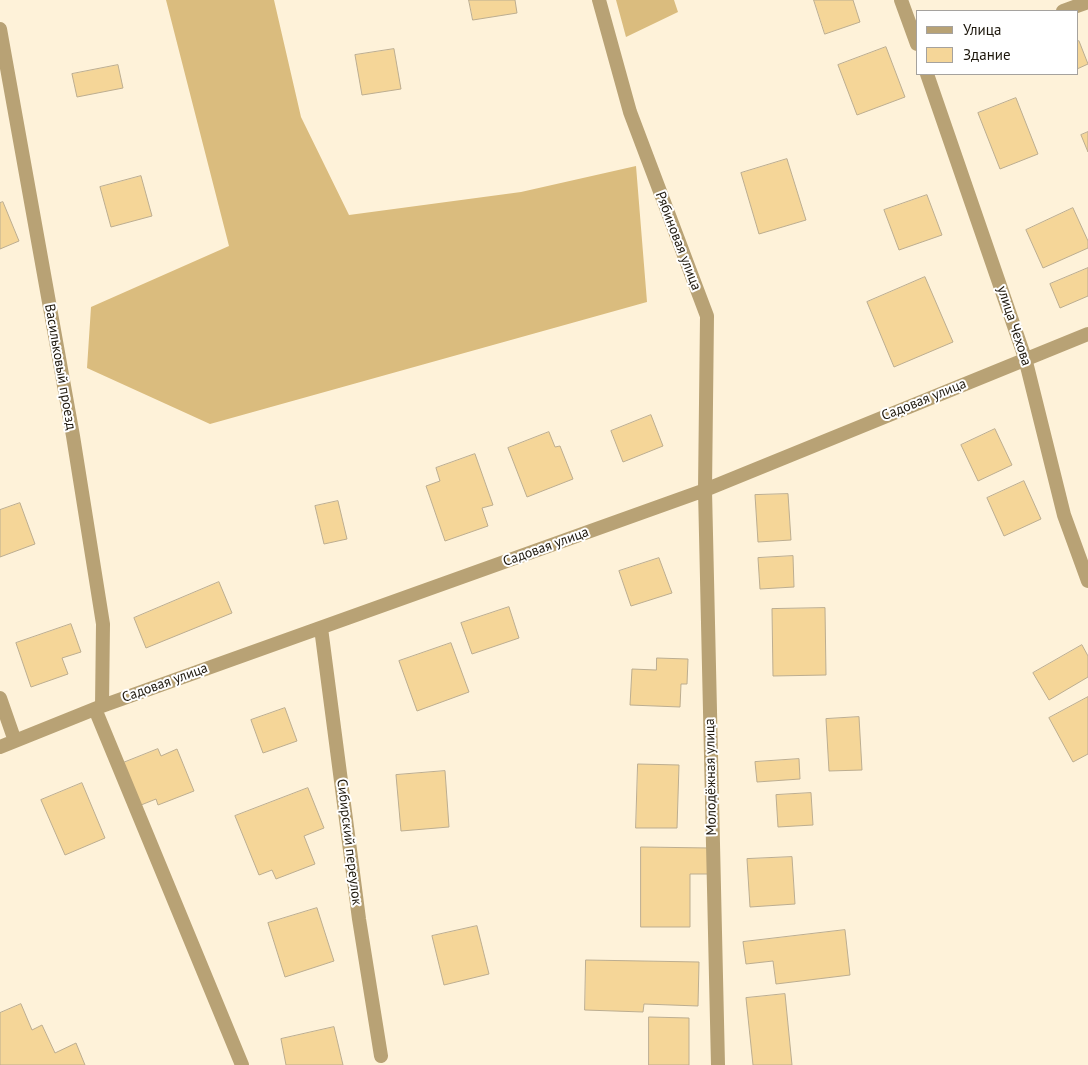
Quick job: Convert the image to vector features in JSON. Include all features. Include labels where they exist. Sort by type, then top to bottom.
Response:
[{"type":"street","name":"Рябиновая улица","points":[[599,0],[630,112],[706,316],[705,490]]},
{"type":"street","points":[[901,0],[916,41]]},
{"type":"street","points":[[1066,10],[1088,2]]},
{"type":"street","name":"Васильковый проезд","points":[[0,29],[73,436],[103,624],[98,708]]},
{"type":"street","name":"улица Чехова","points":[[927,75],[1025,358],[1064,515],[1088,582]]},
{"type":"street","name":"Садовая улица","points":[[0,747],[98,708],[705,490],[1025,358],[1088,334]]},
{"type":"street","name":"Молодёжная улица","points":[[705,490],[718,1065]]},
{"type":"street","name":"Сибирский переулок","points":[[321,628],[359,919],[381,1056]]},
{"type":"street","points":[[0,698],[15,741]]},
{"type":"street","points":[[98,708],[242,1065]]},
{"type":"shaded area","points":[[166,0],[274,0],[301,117],[349,215],[521,192],[636,166],[647,302],[210,424],[87,368],[91,307],[229,246]]},
{"type":"shaded area","points":[[616,0],[674,0],[678,12],[626,37]]},
{"type":"building","points":[[469,0],[515,0],[517,13],[473,20]]},
{"type":"building","points":[[814,0],[853,0],[860,22],[825,34]]},
{"type":"building","points":[[1078,42],[1088,64],[1078,69]]},
{"type":"building","points":[[886,47],[905,97],[857,115],[838,65]]},
{"type":"building","points":[[394,49],[401,89],[362,95],[355,55]]},
{"type":"building","points":[[118,65],[123,88],[77,97],[72,74]]},
{"type":"building","points":[[1016,98],[1038,154],[1000,169],[978,113]]},
{"type":"building","points":[[1088,132],[1088,152],[1081,135]]},
{"type":"building","points":[[787,159],[806,220],[759,234],[741,173]]},
{"type":"building","points":[[141,176],[152,216],[111,227],[100,187]]},
{"type":"building","points":[[927,195],[942,235],[899,250],[884,210]]},
{"type":"building","points":[[3,202],[19,241],[0,249],[0,203]]},
{"type":"building","points":[[1073,208],[1088,241],[1088,248],[1043,268],[1026,230]]},
{"type":"building","points":[[1088,268],[1088,296],[1060,308],[1050,284]]},
{"type":"building","points":[[925,277],[953,342],[894,367],[867,302]]},
{"type":"building","points":[[651,415],[663,446],[623,462],[611,431]]},
{"type":"building","points":[[995,429],[1012,465],[978,481],[961,445]]},
{"type":"building","points":[[549,432],[555,447],[560,446],[573,479],[527,497],[508,448]]},
{"type":"building","points":[[475,454],[493,505],[482,508],[488,526],[445,541],[426,486],[440,481],[436,468]]},
{"type":"building","points":[[1024,481],[1041,519],[1004,536],[987,498]]},
{"type":"building","points":[[788,494],[791,540],[758,542],[755,495]]},
{"type":"building","points":[[338,501],[347,539],[324,544],[315,506]]},
{"type":"building","points":[[20,503],[35,544],[0,557],[0,510]]},
{"type":"building","points":[[793,556],[794,587],[760,589],[758,558]]},
{"type":"building","points":[[659,558],[672,593],[631,606],[619,571]]},
{"type":"building","points":[[219,582],[232,613],[146,648],[134,618]]},
{"type":"building","points":[[509,607],[519,638],[472,654],[461,623]]},
{"type":"building","points":[[825,608],[826,675],[773,676],[772,609]]},
{"type":"building","points":[[71,624],[81,652],[62,658],[68,674],[31,687],[16,643]]},
{"type":"building","points":[[451,643],[469,692],[417,711],[399,661]]},
{"type":"building","points":[[1082,645],[1088,656],[1088,677],[1049,700],[1033,673]]},
{"type":"building","points":[[657,658],[688,659],[687,684],[681,684],[680,707],[630,705],[632,669],[656,670]]},
{"type":"building","points":[[1088,697],[1088,754],[1073,762],[1049,718]]},
{"type":"building","points":[[285,708],[297,741],[263,753],[251,720]]},
{"type":"building","points":[[859,717],[862,770],[829,771],[826,719]]},
{"type":"building","points":[[158,749],[161,756],[177,749],[194,791],[158,805],[156,799],[141,805],[123,763]]},
{"type":"building","points":[[799,759],[800,779],[757,782],[755,762]]},
{"type":"building","points":[[638,764],[679,765],[677,828],[636,828]]},
{"type":"building","points":[[445,771],[449,827],[401,831],[396,775]]},
{"type":"building","points":[[82,783],[105,838],[65,855],[41,800]]},
{"type":"building","points":[[308,788],[324,828],[304,836],[315,864],[276,879],[272,870],[259,875],[235,816]]},
{"type":"building","points":[[811,793],[813,825],[778,827],[776,795]]},
{"type":"building","points":[[641,847],[710,848],[710,874],[690,874],[690,927],[641,927]]},
{"type":"building","points":[[792,857],[795,904],[750,907],[747,859]]},
{"type":"building","points":[[317,908],[334,961],[285,977],[268,923]]},
{"type":"building","points":[[477,926],[489,974],[444,985],[432,936]]},
{"type":"building","points":[[845,930],[850,975],[776,984],[773,961],[746,964],[743,942]]},
{"type":"building","points":[[586,960],[699,962],[698,1006],[644,1004],[643,1012],[585,1010]]},
{"type":"building","points":[[785,994],[792,1065],[753,1065],[746,998]]},
{"type":"building","points":[[21,1004],[32,1030],[42,1025],[55,1053],[76,1043],[85,1065],[0,1065],[0,1013]]},
{"type":"building","points":[[649,1017],[689,1018],[689,1065],[649,1065]]},
{"type":"building","points":[[334,1027],[343,1065],[286,1065],[281,1039]]}]
